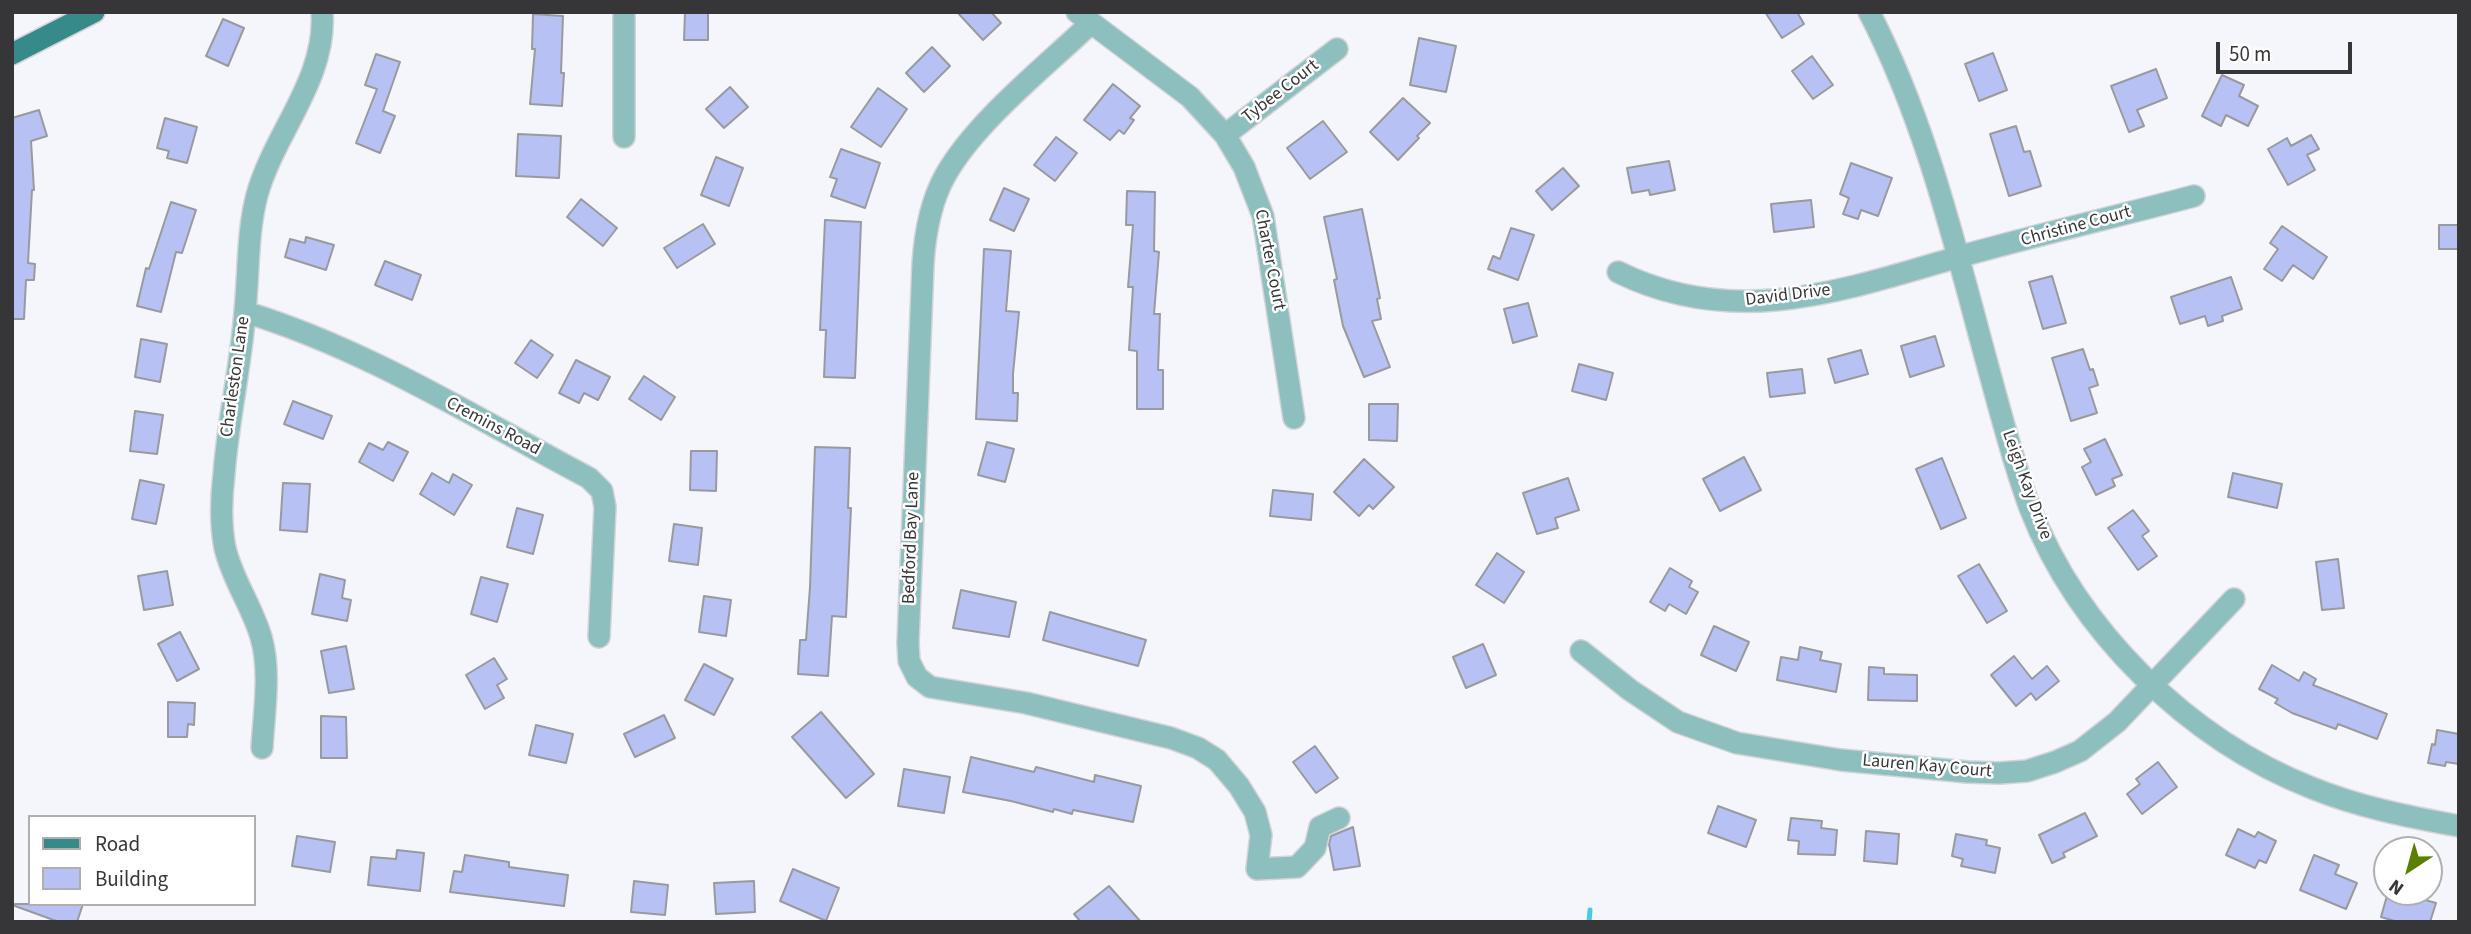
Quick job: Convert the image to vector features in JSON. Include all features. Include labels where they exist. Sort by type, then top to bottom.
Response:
[{"type":"main road","points":[[12,54],[94,12]]},
{"type":"street","name":"Charleston Lane","points":[[262,747],[266,664],[261,638],[225,550],[220,514],[246,312],[249,238],[257,196],[270,158],[317,61],[323,30],[322,12]]},
{"type":"street","points":[[624,12],[624,137]]},
{"type":"street","name":"Leigh Kay Drive","points":[[1870,12],[1917,119],[2011,451],[2031,510],[2059,568],[2081,602],[2112,642],[2172,704],[2273,770],[2312,788],[2380,811],[2459,826]]},
{"type":"street","name":"Charter Court","points":[[1083,18],[1190,97],[1225,135],[1244,167],[1263,216],[1294,418]]},
{"type":"street","name":"Bedford Bay Lane","points":[[1083,18],[967,142],[945,177],[931,211],[923,264],[909,661],[917,677],[930,687],[1026,703],[1171,738],[1199,748],[1217,760],[1239,786],[1255,812],[1261,835],[1258,869],[1297,867],[1315,848],[1321,827],[1339,818]]},
{"type":"street","name":"Tybee Court","points":[[1225,135],[1337,49]]},
{"type":"street","name":"Christine Court","points":[[1958,257],[2194,196]]},
{"type":"street","name":"David Drive","points":[[1618,272],[1645,286],[1666,292],[1731,302],[1772,301],[1809,296],[1926,268],[1958,257]]},
{"type":"street","name":"Cremins Road","points":[[246,312],[288,325],[337,346],[589,478],[602,491],[605,507],[600,637]]},
{"type":"street","name":"Lauren Kay Court","points":[[1581,652],[1630,690],[1678,722],[1737,743],[1841,760],[1968,772],[2027,771],[2080,751],[2117,722],[2234,599]]},
{"type":"building","points":[[685,12],[708,12],[708,40],[684,40]]},
{"type":"building","points":[[957,12],[991,12],[1001,23],[983,40]]},
{"type":"building","points":[[1765,12],[1797,12],[1804,24],[1782,38]]},
{"type":"building","points":[[533,14],[563,16],[562,106],[530,104],[535,49],[532,49]]},
{"type":"building","points":[[223,19],[244,28],[228,66],[206,56]]},
{"type":"building","points":[[1419,38],[1456,46],[1446,92],[1410,85]]},
{"type":"building","points":[[932,47],[950,66],[924,92],[906,73]]},
{"type":"building","points":[[1993,53],[2007,90],[1979,101],[1965,64]]},
{"type":"building","points":[[376,54],[400,62],[383,111],[395,116],[380,153],[356,143],[377,89],[365,85]]},
{"type":"building","points":[[1812,56],[1833,85],[1813,99],[1792,71]]},
{"type":"building","points":[[2156,69],[2167,98],[2137,110],[2144,126],[2129,132],[2111,86]]},
{"type":"building","points":[[2222,75],[2244,85],[2239,96],[2258,106],[2248,126],[2226,115],[2221,126],[2202,116]]},
{"type":"building","points":[[1113,84],[1140,106],[1130,118],[1134,120],[1124,134],[1119,130],[1110,140],[1084,120]]},
{"type":"building","points":[[730,87],[748,107],[724,128],[706,109]]},
{"type":"building","points":[[878,88],[907,109],[881,147],[851,127]]},
{"type":"building","points":[[1403,98],[1430,123],[1398,160],[1370,132]]},
{"type":"building","points":[[39,110],[47,136],[31,141],[34,190],[28,263],[35,264],[34,280],[26,280],[24,319],[12,319],[12,118]]},
{"type":"building","points":[[165,118],[197,127],[187,163],[167,158],[169,151],[157,148]]},
{"type":"building","points":[[1323,121],[1347,152],[1310,179],[1287,148]]},
{"type":"building","points":[[2016,126],[2024,152],[2030,151],[2041,186],[2009,196],[1990,134]]},
{"type":"building","points":[[518,134],[561,136],[559,178],[516,176]]},
{"type":"building","points":[[2311,135],[2319,149],[2307,155],[2315,170],[2288,185],[2268,149],[2287,138],[2291,146]]},
{"type":"building","points":[[1056,137],[1077,153],[1055,181],[1034,165]]},
{"type":"building","points":[[841,149],[880,163],[865,208],[831,196],[837,179],[830,177]]},
{"type":"building","points":[[716,157],[743,168],[729,206],[701,195]]},
{"type":"building","points":[[1669,161],[1675,190],[1650,195],[1649,190],[1632,193],[1627,168]]},
{"type":"building","points":[[1851,163],[1892,178],[1878,216],[1861,210],[1858,219],[1843,214],[1849,198],[1840,194]]},
{"type":"building","points":[[1563,168],[1579,186],[1552,210],[1536,191]]},
{"type":"building","points":[[1004,188],[1029,199],[1014,231],[990,220]]},
{"type":"building","points":[[1127,191],[1155,192],[1154,251],[1159,252],[1154,314],[1160,314],[1158,370],[1163,370],[1163,409],[1137,409],[1137,351],[1129,350],[1133,287],[1128,287],[1133,225],[1126,225]]},
{"type":"building","points":[[581,199],[617,228],[603,246],[567,217]]},
{"type":"building","points":[[1811,200],[1814,227],[1774,232],[1771,204]]},
{"type":"building","points":[[171,202],[196,210],[182,253],[176,252],[161,312],[137,306],[146,268],[149,269]]},
{"type":"building","points":[[1362,209],[1380,298],[1377,299],[1381,319],[1372,321],[1390,367],[1364,377],[1343,326],[1334,280],[1337,279],[1324,217]]},
{"type":"building","points":[[825,220],[861,222],[855,378],[824,377],[826,330],[820,330]]},
{"type":"building","points":[[703,224],[715,244],[677,268],[664,248]]},
{"type":"building","points":[[2439,225],[2459,225],[2459,249],[2439,249]]},
{"type":"building","points":[[2282,226],[2327,257],[2313,279],[2293,265],[2282,281],[2264,269],[2278,249],[2270,243]]},
{"type":"building","points":[[1511,228],[1534,235],[1518,280],[1488,269],[1493,256],[1500,259]]},
{"type":"building","points":[[306,237],[334,245],[326,270],[285,257],[290,239],[305,243]]},
{"type":"building","points":[[984,249],[1011,251],[1006,311],[1019,312],[1013,374],[1013,393],[1018,393],[1017,421],[976,419]]},
{"type":"building","points":[[385,261],[421,275],[412,300],[375,285]]},
{"type":"building","points":[[2052,276],[2066,323],[2043,329],[2029,282]]},
{"type":"building","points":[[2231,277],[2242,309],[2222,316],[2223,321],[2208,326],[2205,316],[2180,324],[2171,297]]},
{"type":"building","points":[[1528,303],[1537,336],[1513,343],[1504,309]]},
{"type":"building","points":[[1935,336],[1944,366],[1910,377],[1901,346]]},
{"type":"building","points":[[141,339],[167,344],[160,382],[135,377]]},
{"type":"building","points":[[531,340],[553,355],[537,378],[515,363]]},
{"type":"building","points":[[2083,349],[2098,385],[2089,388],[2097,413],[2071,421],[2052,358]]},
{"type":"building","points":[[1861,350],[1868,374],[1835,383],[1828,359]]},
{"type":"building","points":[[576,360],[610,377],[598,400],[584,393],[579,403],[559,393]]},
{"type":"building","points":[[1579,364],[1613,373],[1606,400],[1572,391]]},
{"type":"building","points":[[1802,369],[1805,393],[1770,397],[1767,373]]},
{"type":"building","points":[[644,376],[675,397],[661,420],[629,399]]},
{"type":"building","points":[[293,401],[332,416],[323,439],[284,424]]},
{"type":"building","points":[[1369,404],[1398,404],[1397,441],[1369,440]]},
{"type":"building","points":[[135,411],[163,415],[157,454],[130,451]]},
{"type":"building","points":[[2105,439],[2122,475],[2112,479],[2115,486],[2096,495],[2082,467],[2091,462],[2084,449]]},
{"type":"building","points":[[388,442],[408,452],[393,481],[359,462],[369,443],[383,450]]},
{"type":"building","points":[[987,442],[1014,449],[1005,482],[978,475]]},
{"type":"building","points":[[815,447],[850,448],[848,508],[851,508],[846,617],[832,616],[828,676],[798,674],[800,640],[806,640],[810,587]]},
{"type":"building","points":[[691,451],[717,451],[716,491],[690,490]]},
{"type":"building","points":[[1744,457],[1761,490],[1720,511],[1703,479]]},
{"type":"building","points":[[1942,458],[1966,518],[1941,529],[1916,469]]},
{"type":"building","points":[[1364,459],[1394,487],[1373,509],[1369,505],[1359,516],[1334,492]]},
{"type":"building","points":[[432,473],[449,483],[453,474],[472,485],[454,515],[420,494]]},
{"type":"building","points":[[2233,473],[2282,484],[2277,508],[2228,497]]},
{"type":"building","points":[[1568,478],[1579,510],[1555,518],[1558,528],[1537,534],[1523,493]]},
{"type":"building","points":[[140,480],[164,485],[156,524],[132,519]]},
{"type":"building","points":[[283,483],[310,484],[307,532],[280,530]]},
{"type":"building","points":[[1273,490],[1313,494],[1311,520],[1270,516]]},
{"type":"building","points":[[517,508],[543,515],[533,554],[507,547]]},
{"type":"building","points":[[2133,510],[2149,531],[2142,536],[2157,556],[2138,570],[2108,528]]},
{"type":"building","points":[[674,524],[702,528],[698,565],[669,561]]},
{"type":"building","points":[[1497,553],[1524,572],[1504,603],[1476,585]]},
{"type":"building","points":[[2338,559],[2344,608],[2322,610],[2316,562]]},
{"type":"building","points":[[1979,564],[2007,611],[1987,623],[1958,576]]},
{"type":"building","points":[[1670,568],[1692,581],[1689,587],[1698,592],[1686,614],[1669,604],[1665,611],[1650,602]]},
{"type":"building","points":[[167,571],[173,605],[144,610],[138,576]]},
{"type":"building","points":[[320,574],[345,580],[342,598],[351,600],[347,621],[312,614]]},
{"type":"building","points":[[481,577],[508,584],[497,622],[471,614]]},
{"type":"building","points":[[961,590],[1016,602],[1009,637],[953,628]]},
{"type":"building","points":[[704,596],[731,600],[726,636],[699,632]]},
{"type":"building","points":[[1050,612],[1146,640],[1138,666],[1043,640]]},
{"type":"building","points":[[1714,626],[1749,642],[1736,671],[1701,655]]},
{"type":"building","points":[[180,632],[199,669],[177,681],[158,644]]},
{"type":"building","points":[[1483,644],[1496,675],[1466,688],[1453,657]]},
{"type":"building","points":[[346,646],[354,689],[329,693],[321,651]]},
{"type":"building","points":[[1800,647],[1822,652],[1820,660],[1841,664],[1836,692],[1777,680],[1781,657],[1798,660]]},
{"type":"building","points":[[2014,656],[2032,679],[2047,666],[2059,681],[2036,700],[2031,693],[2016,706],[1991,675]]},
{"type":"building","points":[[494,658],[507,679],[497,685],[504,698],[485,709],[466,675]]},
{"type":"building","points":[[704,664],[733,679],[714,715],[685,700]]},
{"type":"building","points":[[2272,665],[2299,681],[2304,672],[2316,679],[2313,685],[2387,714],[2377,739],[2338,724],[2336,729],[2292,713],[2275,703],[2278,699],[2259,689]]},
{"type":"building","points":[[1869,667],[1884,668],[1884,674],[1917,675],[1917,701],[1868,700]]},
{"type":"building","points":[[168,702],[195,703],[194,725],[188,724],[187,737],[168,737]]},
{"type":"building","points":[[821,712],[874,774],[846,798],[792,737]]},
{"type":"building","points":[[664,715],[675,738],[635,757],[624,734]]},
{"type":"building","points":[[321,716],[346,717],[347,758],[321,758]]},
{"type":"building","points":[[536,725],[573,734],[566,763],[529,755]]},
{"type":"building","points":[[2437,730],[2459,734],[2459,764],[2446,762],[2445,766],[2428,763]]},
{"type":"building","points":[[1315,746],[1338,778],[1316,793],[1293,762]]},
{"type":"building","points":[[971,757],[1034,772],[1036,767],[1094,782],[1095,775],[1141,786],[1133,822],[1073,810],[1072,814],[1054,809],[1053,812],[963,792]]},
{"type":"building","points":[[2158,762],[2177,787],[2142,814],[2127,794],[2140,784],[2136,779]]},
{"type":"building","points":[[904,769],[950,777],[944,813],[898,806]]},
{"type":"building","points":[[1718,806],[1756,820],[1746,847],[1708,833]]},
{"type":"building","points":[[2085,813],[2097,836],[2063,853],[2065,857],[2052,863],[2039,835]]},
{"type":"building","points":[[1791,818],[1822,821],[1821,828],[1837,830],[1835,855],[1798,854],[1799,841],[1788,840]]},
{"type":"building","points":[[1353,827],[1360,866],[1334,870],[1329,844],[1331,836]]},
{"type":"building","points":[[2238,829],[2255,837],[2258,832],[2276,841],[2266,863],[2259,860],[2255,868],[2226,855]]},
{"type":"building","points":[[1866,831],[1899,834],[1897,864],[1864,861]]},
{"type":"building","points":[[1956,834],[1987,840],[1986,845],[2000,848],[1995,873],[1961,866],[1963,859],[1952,856]]},
{"type":"building","points":[[297,836],[335,842],[330,872],[292,866]]},
{"type":"building","points":[[397,850],[424,853],[420,891],[368,885],[371,857],[396,859]]},
{"type":"building","points":[[465,855],[509,862],[509,867],[568,875],[564,906],[450,892],[454,871],[462,872]]},
{"type":"building","points":[[2314,855],[2339,865],[2335,874],[2357,883],[2346,909],[2300,890]]},
{"type":"building","points":[[793,869],[839,888],[826,921],[780,901]]},
{"type":"building","points":[[634,881],[668,885],[665,915],[631,912]]},
{"type":"building","points":[[754,881],[755,912],[716,914],[714,883]]},
{"type":"building","points":[[1109,886],[1141,922],[1081,922],[1074,914]]},
{"type":"building","points":[[15,906],[82,906],[77,922],[59,922]]},
{"type":"building","points":[[2384,906],[2435,906],[2430,922],[2398,922],[2381,917]]},
{"type":"waterway","points":[[1589,922],[1590,910]]}]
